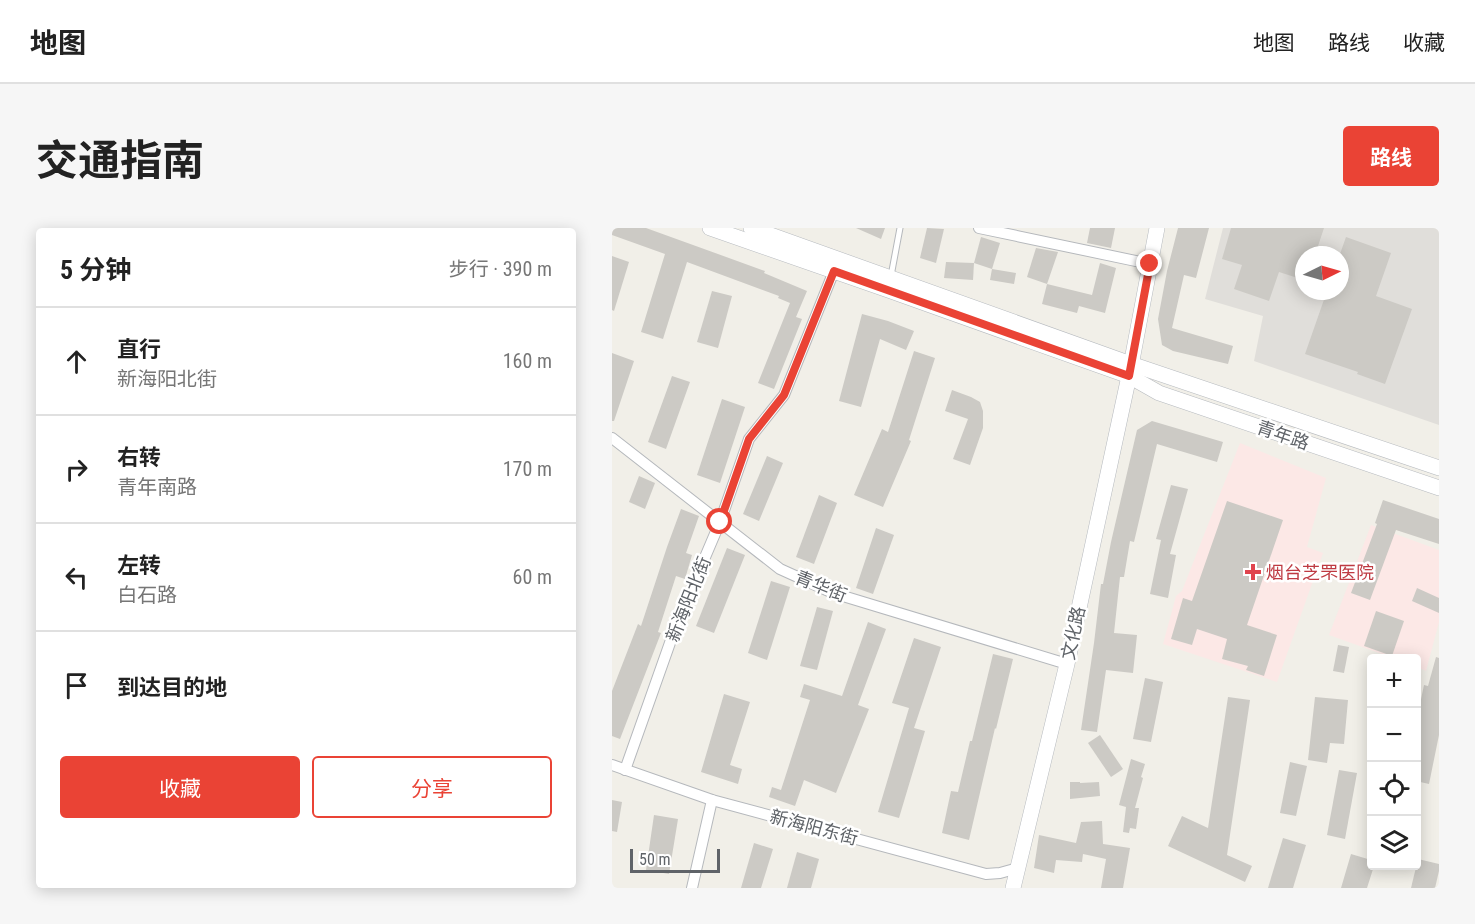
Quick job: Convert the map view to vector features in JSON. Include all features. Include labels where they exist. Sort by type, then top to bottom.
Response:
[{"type":"main road","points":[[710,228],[834,271],[889,284]]},
{"type":"main road","points":[[752,228],[889,284],[1130,370]]},
{"type":"main road","name":"文化路","points":[[1013,888],[1067,664],[1130,370],[1157,228]]},
{"type":"main road","name":"青年路","points":[[1130,370],[1439,468]]},
{"type":"main road","name":"青年路","points":[[1130,370],[1159,393],[1439,488]]},
{"type":"street","points":[[979,228],[1150,264]]},
{"type":"street","name":"新海阳北街","points":[[625,770],[676,623],[720,522],[749,439],[784,395],[834,271]]},
{"type":"street","name":"青华街","points":[[612,438],[780,569],[833,593],[1067,664]]},
{"type":"street","name":"新海阳东街","points":[[612,765],[712,800],[986,874],[1018,868]]},
{"type":"street","points":[[692,888],[712,800]]},
{"type":"street","points":[[1005,888],[1018,868]]},
{"type":"street","points":[[1018,868],[1019,888]]},
{"type":"lane","points":[[889,284],[900,228]]},
{"type":"shaded area","points":[[1223,228],[1439,228],[1439,425],[1254,361],[1263,316],[1205,299]]},
{"type":"shaded area","name":"烟台芝罘医院","points":[[1240,443],[1326,478],[1307,547],[1323,553],[1277,682],[1163,644],[1176,596],[1182,591]]},
{"type":"shaded area","points":[[1371,525],[1439,550],[1439,622],[1426,671],[1421,669],[1421,654],[1382,654],[1329,635]]},
{"type":"building","points":[[612,228],[646,228],[765,271],[764,273],[807,291],[796,317],[802,319],[774,389],[758,383],[790,303],[778,298],[779,296],[687,262],[663,339],[641,332],[665,254],[612,235]]},
{"type":"building","points":[[856,228],[885,228],[881,239]]},
{"type":"building","points":[[927,228],[944,229],[936,263],[920,258]]},
{"type":"building","points":[[1090,228],[1115,228],[1111,248],[1087,243]]},
{"type":"building","points":[[1178,228],[1209,228],[1196,278],[1184,275],[1172,328],[1233,346],[1228,364],[1173,351],[1162,345],[1158,319]]},
{"type":"building","points":[[1231,228],[1324,228],[1318,246],[1295,246],[1295,277],[1279,272],[1269,301],[1234,289],[1242,265],[1222,259]]},
{"type":"building","points":[[981,237],[1000,243],[992,269],[974,263]]},
{"type":"building","points":[[1346,237],[1391,253],[1376,296],[1412,309],[1385,384],[1305,354],[1324,300],[1349,300],[1349,246],[1343,246]]},
{"type":"building","points":[[1036,248],[1058,252],[1047,284],[1027,277]]},
{"type":"building","points":[[612,256],[629,262],[614,311],[612,310]]},
{"type":"building","points":[[946,262],[974,263],[973,280],[944,278]]},
{"type":"building","points":[[1100,263],[1116,268],[1105,313],[1079,306],[1077,313],[1042,304],[1047,284],[1092,295]]},
{"type":"building","points":[[992,269],[1016,273],[1014,284],[990,280]]},
{"type":"building","points":[[712,291],[732,296],[718,348],[697,342]]},
{"type":"building","points":[[862,314],[914,331],[906,350],[880,339],[861,407],[839,401]]},
{"type":"building","points":[[914,351],[935,358],[909,440],[911,441],[883,507],[854,495],[882,429],[888,432]]},
{"type":"building","points":[[612,353],[634,361],[614,421],[612,421]]},
{"type":"building","points":[[672,376],[690,382],[666,449],[648,442]]},
{"type":"building","points":[[952,390],[980,402],[983,411],[983,428],[970,465],[953,459],[968,419],[945,411]]},
{"type":"building","points":[[722,399],[745,407],[720,483],[697,475]]},
{"type":"building","points":[[1152,421],[1223,442],[1217,462],[1157,444],[1134,542],[1130,541],[1124,577],[1120,577],[1114,633],[1137,635],[1133,673],[1106,670],[1097,732],[1081,730],[1101,584],[1103,584],[1137,430]]},
{"type":"building","points":[[767,456],[783,463],[759,521],[743,514]]},
{"type":"building","points":[[639,476],[655,483],[645,509],[629,502]]},
{"type":"building","points":[[1171,485],[1188,489],[1170,554],[1176,555],[1168,598],[1150,594],[1161,540],[1156,539]]},
{"type":"building","points":[[819,495],[837,503],[814,564],[796,557]]},
{"type":"building","points":[[1383,500],[1439,519],[1439,544],[1396,530],[1370,600],[1351,593],[1377,524],[1375,523]]},
{"type":"building","points":[[1227,501],[1283,520],[1247,625],[1277,635],[1264,676],[1246,670],[1248,666],[1222,659],[1227,639],[1197,629],[1192,645],[1171,639],[1183,598],[1192,601]]},
{"type":"building","points":[[681,509],[699,516],[686,553],[692,555],[685,579],[676,576],[658,632],[661,633],[620,739],[612,736],[612,691],[638,624],[641,626]]},
{"type":"building","points":[[876,528],[894,535],[873,594],[856,588]]},
{"type":"building","points":[[727,548],[745,555],[714,633],[696,626]]},
{"type":"building","points":[[771,581],[790,587],[767,660],[748,653]]},
{"type":"building","points":[[1417,588],[1439,598],[1439,613],[1412,601]]},
{"type":"building","points":[[817,607],[833,611],[817,670],[800,666]]},
{"type":"building","points":[[1376,611],[1404,621],[1393,654],[1364,646]]},
{"type":"building","points":[[868,622],[886,629],[858,705],[869,709],[836,793],[804,780],[795,806],[769,797],[772,787],[781,790],[810,700],[800,697],[804,684],[842,696]]},
{"type":"building","points":[[914,638],[941,647],[914,728],[925,731],[899,818],[878,812],[909,708],[892,703]]},
{"type":"building","points":[[1338,645],[1349,647],[1344,673],[1333,671]]},
{"type":"building","points":[[993,654],[1013,659],[969,840],[942,833],[951,791],[958,792]]},
{"type":"building","points":[[1436,657],[1439,658],[1439,735],[1429,784],[1421,782],[1421,699],[1424,685],[1428,686]]},
{"type":"building","points":[[1145,678],[1163,682],[1151,742],[1133,739]]},
{"type":"building","points":[[724,694],[750,702],[730,765],[742,769],[738,784],[701,772]]},
{"type":"building","points":[[1228,697],[1250,700],[1227,855],[1252,866],[1245,882],[1168,846],[1182,816],[1208,828]]},
{"type":"building","points":[[1315,697],[1348,700],[1344,744],[1330,743],[1327,763],[1308,760]]},
{"type":"building","points":[[1100,735],[1123,769],[1111,777],[1088,743]]},
{"type":"building","points":[[1131,759],[1145,764],[1135,808],[1139,808],[1136,829],[1130,828],[1129,833],[1123,832],[1126,807],[1119,805]]},
{"type":"building","points":[[1290,762],[1307,766],[1296,816],[1280,813]]},
{"type":"building","points":[[1339,770],[1357,773],[1345,839],[1327,835]]},
{"type":"building","points":[[1070,782],[1099,782],[1100,796],[1070,799]]},
{"type":"building","points":[[612,800],[622,802],[617,832],[612,831]]},
{"type":"building","points":[[654,815],[678,819],[669,874],[646,870]]},
{"type":"building","points":[[1102,821],[1103,844],[1130,848],[1123,888],[1101,888],[1106,859],[1083,854],[1082,862],[1056,860],[1054,873],[1034,868],[1039,835],[1076,843],[1081,822]]},
{"type":"building","points":[[1283,838],[1306,845],[1293,888],[1268,888]]},
{"type":"building","points":[[754,843],[773,849],[761,888],[741,888]]},
{"type":"building","points":[[797,852],[819,859],[811,888],[787,888]]},
{"type":"building","points":[[1351,854],[1367,859],[1367,870],[1373,870],[1367,888],[1341,888]]},
{"type":"building","points":[[1421,860],[1439,864],[1435,888],[1411,888],[1415,870],[1421,870]]},
{"type":"place","name":"烟台芝罘医院","points":[[1253,572]]},
{"type":"route","points":[[720,522],[749,439],[784,395],[834,271],[1129,376],[1150,264]]}]
